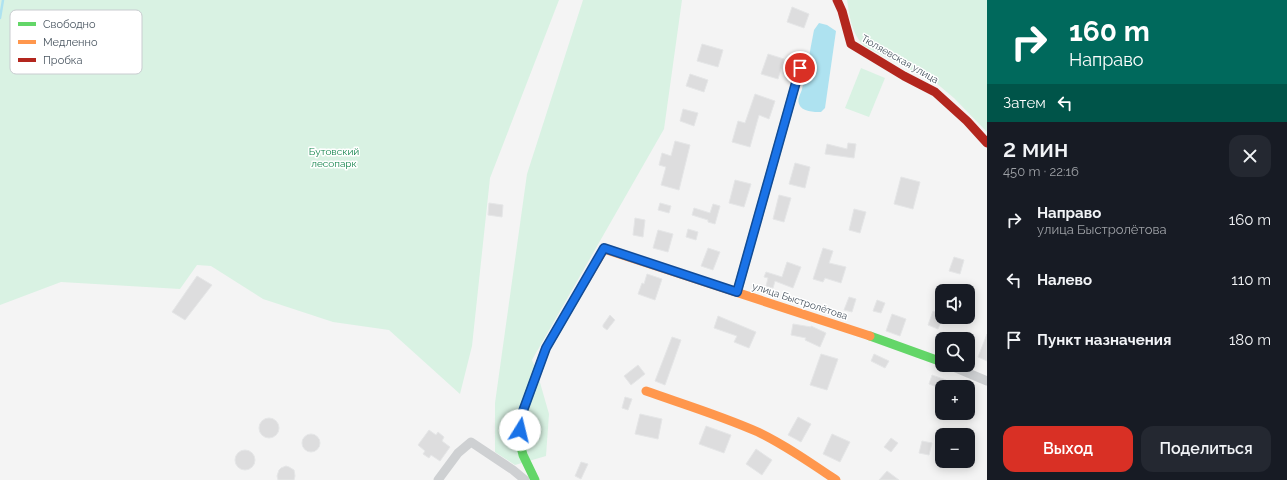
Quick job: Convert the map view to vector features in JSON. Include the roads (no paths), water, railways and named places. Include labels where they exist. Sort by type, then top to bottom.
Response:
[{"type":"street","name":"Тюляевская улица","points":[[837,0],[842,11],[851,44],[904,76],[935,92],[987,143]]},
{"type":"street","points":[[737,292],[800,68]]},
{"type":"street","name":"улица Быстролётова","points":[[535,480],[523,455],[521,447],[520,439],[523,411],[546,348],[604,248],[866,334],[935,359]]},
{"type":"street","points":[[966,372],[987,381]]},
{"type":"street","points":[[646,391],[760,433],[836,480]]},
{"type":"street","points":[[438,480],[458,453],[471,442],[513,470],[525,480]]},
{"type":"water","points":[[819,23],[827,25],[836,31],[825,108],[821,112],[812,112],[801,107],[799,104],[799,98],[802,91],[814,30]]},
{"type":"waterway","points":[[0,18],[3,0]]},
{"type":"park label","name":"Бутовский лесопарк","points":[[334,156]]}]
